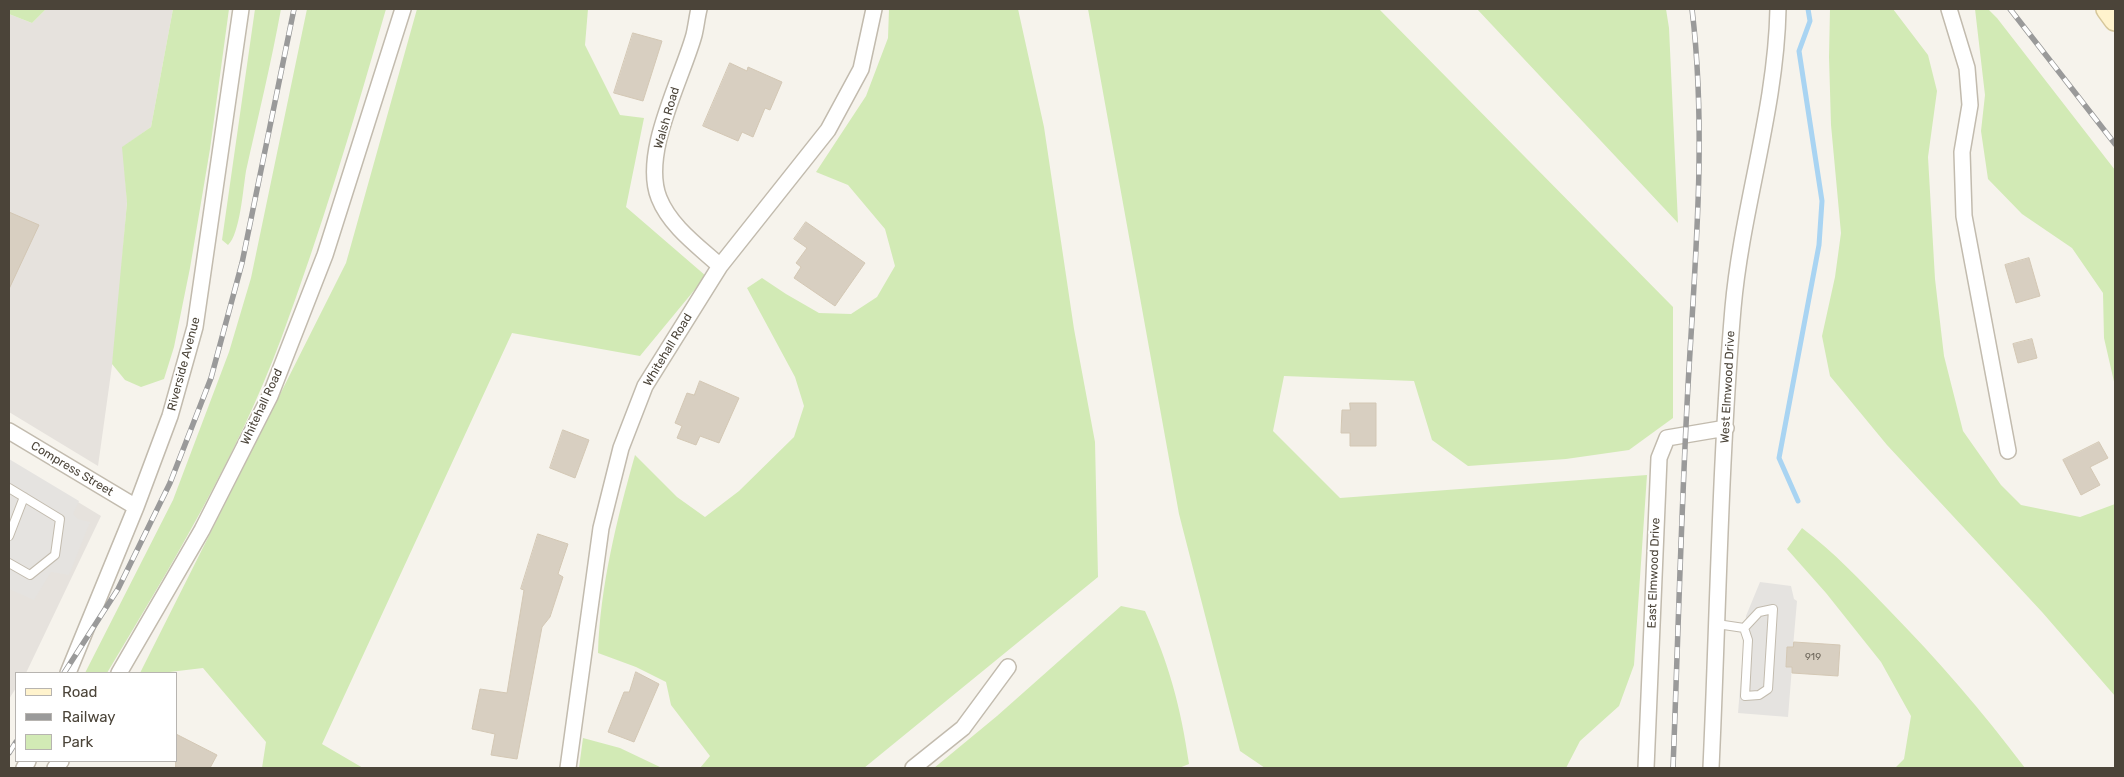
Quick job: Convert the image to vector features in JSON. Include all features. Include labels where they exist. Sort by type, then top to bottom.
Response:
[{"type":"main road","points":[[2107,9],[2115,20]]},
{"type":"street","name":"Riverside Avenue","points":[[68,672],[136,507],[170,416],[196,327],[242,9]]},
{"type":"street","name":"Whitehall Road","points":[[119,672],[202,530],[270,396],[325,255],[403,9]]},
{"type":"street","name":"Walsh Road","points":[[698,9],[694,35],[661,130],[654,168],[659,197],[676,225],[720,266]]},
{"type":"street","name":"Whitehall Road","points":[[568,768],[601,528],[621,448],[645,386],[720,266],[828,130],[861,69],[874,9]]},
{"type":"street","name":"West Elmwood Drive","points":[[1711,768],[1733,307],[1744,227],[1769,97],[1777,43],[1778,9]]},
{"type":"street","points":[[1949,9],[1967,68],[1970,96],[1962,152],[1964,216],[2008,451]]},
{"type":"street","name":"East Elmwood Drive","points":[[1646,768],[1659,458],[1667,438],[1726,428]]},
{"type":"street","name":"Compress Street","points":[[9,431],[136,507]]},
{"type":"street","points":[[913,768],[963,728],[1008,667]]},
{"type":"lane","points":[[9,488],[60,519],[55,555],[30,575],[9,563]]},
{"type":"lane","points":[[9,536],[24,498]]},
{"type":"lane","points":[[1773,609],[1768,689],[1759,695],[1745,696],[1748,640],[1744,628],[1759,612],[1773,609]]},
{"type":"lane","points":[[1718,624],[1744,628]]},
{"type":"shaded area","points":[[46,9],[173,9],[151,127],[123,147],[127,202],[116,337],[98,466],[9,412],[9,14],[32,23]]},
{"type":"shaded area","points":[[9,459],[79,501],[73,514],[78,519],[90,522],[69,575],[51,572],[34,600],[9,589]]},
{"type":"shaded area","points":[[9,460],[101,516],[26,672],[15,672],[15,690],[9,699]]},
{"type":"shaded area","points":[[1760,582],[1791,586],[1794,599],[1797,601],[1793,647],[1787,647],[1786,667],[1792,667],[1788,717],[1738,713],[1746,616]]},
{"type":"green space","points":[[9,9],[46,9],[32,23],[9,14]]},
{"type":"green space","points":[[173,9],[229,9],[210,149],[190,268],[174,347],[164,379],[141,387],[125,380],[112,364],[127,203],[122,147],[151,127]]},
{"type":"green space","points":[[255,9],[281,9],[246,171],[238,221],[228,245],[222,240]]},
{"type":"green space","points":[[307,9],[386,9],[310,257],[264,383],[202,510],[108,672],[86,672],[173,500],[229,352],[251,278]]},
{"type":"green space","points":[[417,9],[588,9],[585,45],[620,115],[644,118],[626,207],[706,276],[640,356],[512,333],[322,744],[363,768],[262,768],[266,742],[203,668],[169,672],[141,672],[346,263]]},
{"type":"green space","points":[[889,9],[1018,9],[1044,127],[1074,329],[1095,442],[1098,577],[864,768],[700,768],[710,756],[671,705],[666,682],[636,667],[598,653],[602,603],[610,553],[622,504],[635,455],[677,497],[705,517],[739,491],[794,437],[804,406],[795,377],[747,288],[762,278],[819,313],[851,314],[877,297],[895,266],[885,229],[848,185],[816,172],[866,96],[888,38]]},
{"type":"green space","points":[[1088,9],[1379,9],[1673,307],[1673,418],[1629,450],[1566,459],[1468,466],[1432,440],[1414,381],[1284,376],[1273,431],[1340,498],[1647,475],[1634,665],[1619,706],[1580,741],[1566,768],[1265,768],[1240,751],[1179,514]]},
{"type":"green space","points":[[1477,9],[1666,9],[1669,28],[1678,223]]},
{"type":"green space","points":[[1830,9],[1893,9],[1928,55],[1937,91],[1928,157],[1935,279],[1944,356],[1963,431],[2001,485],[2021,505],[2080,517],[2115,504],[2115,696],[2042,612],[1887,445],[1830,376],[1822,336],[1835,277],[1841,233],[1831,125]]},
{"type":"green space","points":[[1975,9],[1988,9],[1997,18],[2115,170],[2115,386],[2104,338],[2103,293],[2072,248],[2022,214],[1988,179],[1981,131],[1985,95]]},
{"type":"green space","points":[[1802,528],[1825,547],[1878,598],[1924,647],[1976,706],[2025,768],[1895,768],[1904,759],[1911,716],[1881,662],[1826,593],[1787,549]]},
{"type":"green space","points":[[1121,606],[1145,611],[1161,649],[1173,686],[1189,764],[1179,768],[934,768],[997,716]]},
{"type":"green space","points":[[583,738],[620,748],[662,768],[579,768]]},
{"type":"building","points":[[633,33],[662,41],[643,101],[614,93]]},
{"type":"building","points":[[730,63],[747,71],[748,67],[782,82],[770,110],[765,108],[753,137],[742,132],[738,141],[703,126]]},
{"type":"building","points":[[9,212],[39,225],[9,289]]},
{"type":"building","points":[[806,222],[865,263],[835,306],[794,278],[801,267],[796,263],[807,248],[794,239]]},
{"type":"building","points":[[2029,258],[2040,296],[2016,303],[2005,265]]},
{"type":"building","points":[[2032,339],[2037,358],[2018,363],[2013,344]]},
{"type":"building","points":[[700,381],[739,398],[719,443],[700,436],[696,445],[677,438],[682,426],[675,423],[687,393],[694,395]]},
{"type":"building","points":[[1350,403],[1376,403],[1376,446],[1350,446],[1350,433],[1341,433],[1342,410],[1350,410]]},
{"type":"building","points":[[563,430],[589,440],[575,478],[550,468]]},
{"type":"building","points":[[2099,442],[2108,458],[2090,467],[2100,485],[2081,495],[2063,460]]},
{"type":"building","points":[[538,534],[568,544],[558,574],[563,577],[550,617],[542,627],[517,759],[491,755],[495,734],[472,729],[480,689],[507,693],[524,590],[521,589]]},
{"type":"building","points":[[1794,642],[1840,645],[1838,676],[1792,673],[1792,667],[1786,667],[1787,647],[1793,647]]},
{"type":"building","points":[[636,672],[659,684],[634,742],[608,732],[624,692],[629,692]]},
{"type":"building","points":[[178,735],[217,755],[210,768],[176,768],[176,762],[178,762]]},
{"type":"waterway","points":[[1798,501],[1779,458],[1819,245],[1822,201],[1799,51],[1810,21],[1808,9]]},
{"type":"railway","points":[[65,672],[118,589],[170,483],[211,378],[242,263],[294,9]]},
{"type":"railway","points":[[1673,768],[1683,482],[1698,198],[1699,103],[1692,9]]},
{"type":"railway","points":[[2010,9],[2115,144]]},
{"type":"railway","points":[[9,753],[15,744]]}]
